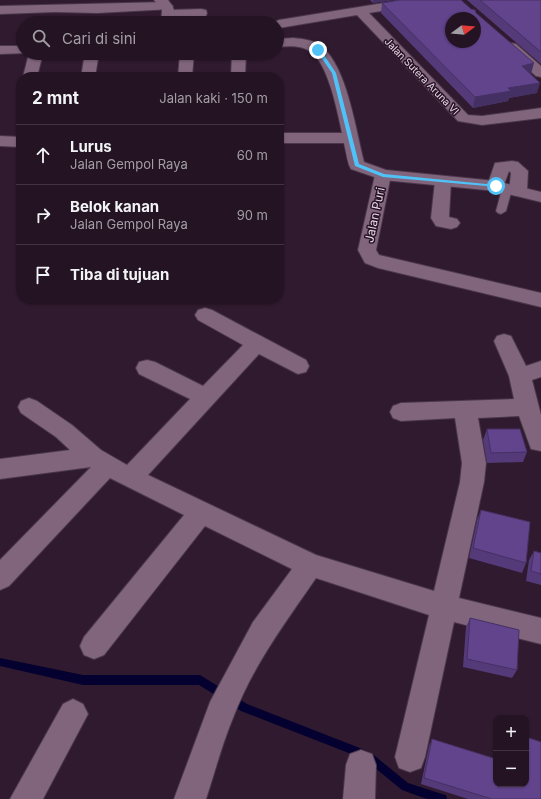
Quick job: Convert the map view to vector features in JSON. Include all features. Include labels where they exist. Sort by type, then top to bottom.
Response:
[{"type":"street","points":[[284,23],[425,0]]},
{"type":"street","points":[[0,10],[35,4],[54,8],[200,13]]},
{"type":"street","points":[[52,16],[54,8]]},
{"type":"street","points":[[96,9],[96,16]]},
{"type":"street","name":"Jalan Sutera Aruna VI","points":[[360,11],[463,118],[476,121],[524,113],[541,113]]},
{"type":"street","points":[[499,36],[541,73]]},
{"type":"street","points":[[284,42],[298,42],[318,50],[334,73],[356,165],[383,175],[507,189],[540,196]]},
{"type":"street","points":[[0,50],[16,50]]},
{"type":"street","points":[[31,72],[34,60]]},
{"type":"street","points":[[89,72],[91,60]]},
{"type":"street","points":[[185,72],[186,60]]},
{"type":"street","points":[[238,72],[239,60]]},
{"type":"street","points":[[284,138],[349,138]]},
{"type":"street","points":[[0,141],[16,142]]},
{"type":"street","name":"Jalan Puri","points":[[383,175],[367,250],[368,254],[378,262],[541,300]]},
{"type":"street","points":[[443,181],[440,218],[442,222],[451,223]]},
{"type":"street","points":[[205,315],[298,366]]},
{"type":"street","points":[[504,341],[520,376],[527,407],[539,442]]},
{"type":"street","points":[[132,476],[256,344]]},
{"type":"street","points":[[147,368],[205,397]]},
{"type":"street","points":[[520,376],[541,369]]},
{"type":"street","points":[[29,407],[64,431],[100,461],[310,565],[444,607],[541,631]]},
{"type":"street","points":[[401,412],[527,407]]},
{"type":"street","points":[[410,757],[444,607],[474,463],[465,409]]},
{"type":"street","points":[[0,469],[100,461]]},
{"type":"street","points":[[0,578],[100,461]]},
{"type":"street","points":[[94,646],[201,512]]},
{"type":"street","points":[[190,799],[220,712],[239,674],[263,631],[310,565]]},
{"type":"street","points":[[26,799],[73,714]]},
{"type":"street","points":[[359,799],[361,765]]},
{"type":"lane","points":[[501,211],[507,189]]},
{"type":"building","points":[[400,0],[461,0],[476,12],[445,12],[445,48],[481,48],[481,17],[534,63],[522,66],[540,83],[508,88],[511,91],[475,97],[382,3]]},
{"type":"building","points":[[480,0],[541,0],[541,52]]},
{"type":"building","points":[[487,429],[520,429],[527,452],[491,453]]},
{"type":"building","points":[[481,510],[530,522],[526,563],[473,548]]},
{"type":"building","points":[[534,551],[541,553],[541,574],[531,571]]},
{"type":"building","points":[[470,618],[519,630],[517,670],[467,659]]},
{"type":"building","points":[[529,738],[541,742],[541,799],[492,799],[424,778],[432,739],[493,758],[493,787],[529,787]]},
{"type":"waterway","points":[[0,662],[83,680],[200,680],[244,708],[367,755],[405,787],[442,799]]},
{"type":"route","points":[[318,50],[334,73],[356,165],[383,175],[496,186]]}]
